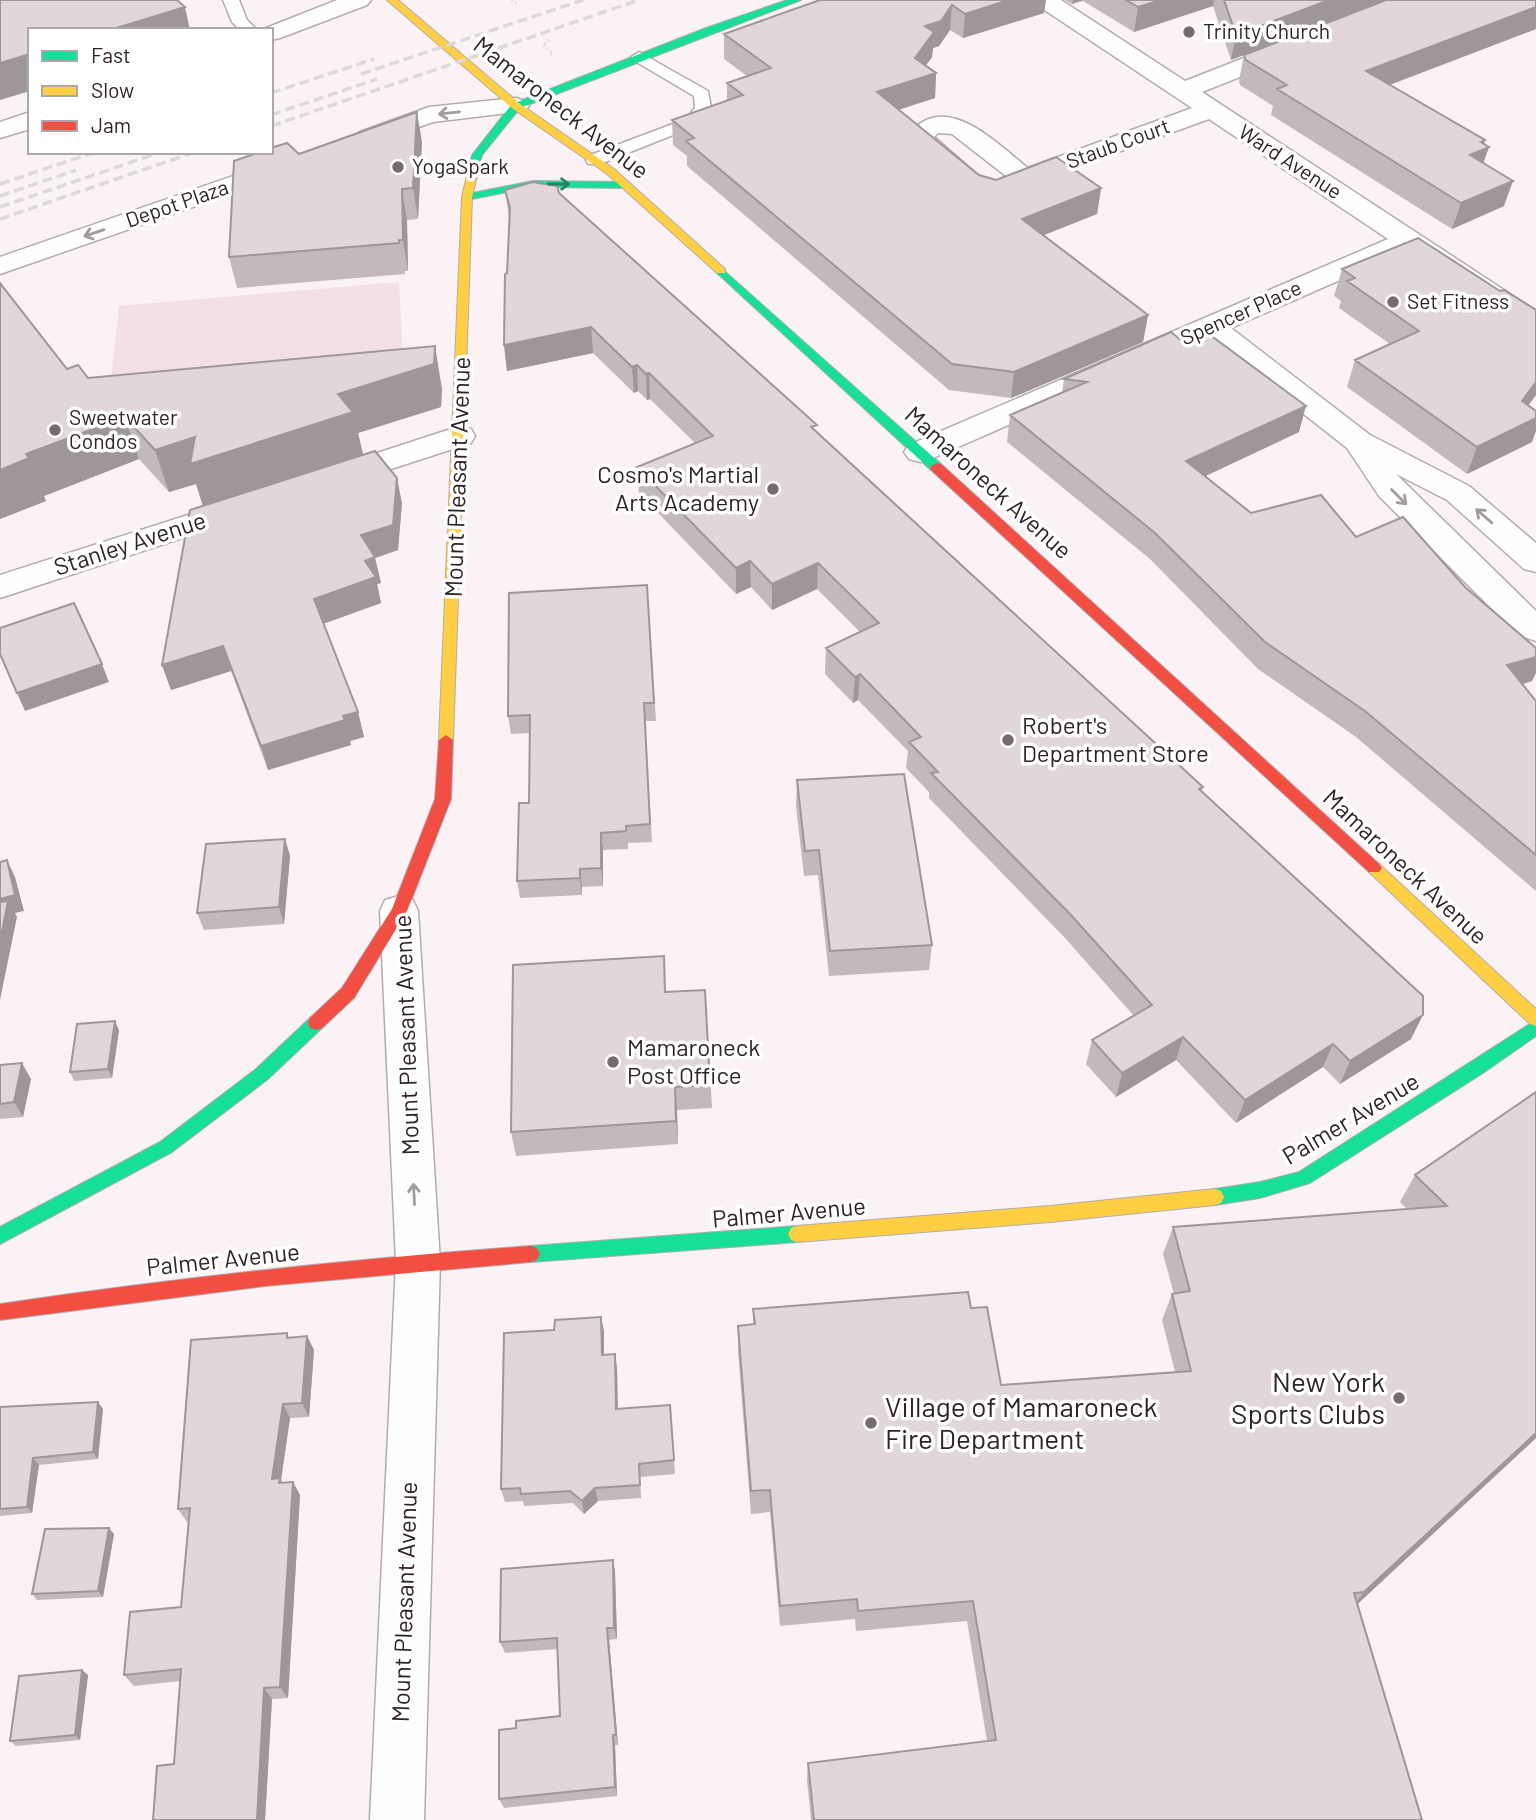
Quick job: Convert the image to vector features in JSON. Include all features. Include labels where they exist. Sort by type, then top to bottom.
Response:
[{"type":"street","points":[[273,32],[359,0]]},
{"type":"street","name":"Mamaroneck Avenue","points":[[392,0],[516,106],[625,185],[1179,687],[1536,1019]]},
{"type":"street","points":[[351,143],[429,115],[516,106],[639,57],[796,0]]},
{"type":"street","name":"Ward Avenue","points":[[1045,0],[1536,324]]},
{"type":"street","points":[[1182,90],[1311,40]]},
{"type":"street","name":"Mount Pleasant Avenue","points":[[397,1820],[418,1262],[399,911],[443,799],[460,436],[467,197],[477,155],[516,106]]},
{"type":"street","name":"Staub Court","points":[[1025,178],[959,127],[932,125],[919,138],[988,186],[1025,178],[1211,110]]},
{"type":"street","points":[[0,130],[28,121]]},
{"type":"street","name":"Depot Plaza","points":[[0,266],[299,161]]},
{"type":"street","points":[[467,197],[533,184],[625,185]]},
{"type":"street","name":"Spencer Place","points":[[920,452],[1408,240]]},
{"type":"street","points":[[1210,326],[1359,442],[1458,493],[1536,561]]},
{"type":"street","points":[[305,487],[460,436]]},
{"type":"street","points":[[1359,442],[1390,489],[1514,611],[1536,629]]},
{"type":"street","name":"Stanley Avenue","points":[[0,587],[265,500]]},
{"type":"street","points":[[0,1236],[166,1147],[262,1074],[348,993],[399,911]]},
{"type":"street","name":"Palmer Avenue","points":[[0,1312],[137,1292],[418,1262],[1050,1214],[1179,1202],[1286,1185],[1304,1178],[1474,1070],[1536,1027]]},
{"type":"lane","points":[[247,28],[240,22],[232,3],[250,0]]},
{"type":"lane","points":[[594,160],[692,122],[703,107],[702,94],[639,57]]},
{"type":"path","points":[[512,0],[517,4]]},
{"type":"path","points":[[549,40],[543,45],[553,54]]},
{"type":"shaded area","points":[[399,282],[404,379],[108,405],[119,306]]},
{"type":"building","points":[[0,0],[177,0],[185,7],[117,28],[28,28],[28,55],[0,63]]},
{"type":"building","points":[[820,0],[1009,0],[965,14],[952,5],[941,21],[925,26],[934,32],[915,58],[936,73],[877,92],[979,175],[996,180],[1056,157],[1101,188],[1022,219],[1148,315],[1014,372],[952,364],[686,141],[694,138],[672,120],[743,95],[727,83],[771,68],[724,34]]},
{"type":"building","points":[[1126,0],[1161,0],[1138,7]]},
{"type":"building","points":[[1224,0],[1329,0],[1236,35]]},
{"type":"building","points":[[1386,0],[1536,0],[1536,7],[1366,71],[1485,140],[1481,142],[1489,147],[1470,155],[1513,181],[1461,203],[1277,89],[1287,85],[1246,60],[1244,55]]},
{"type":"building","points":[[417,112],[413,188],[402,189],[403,240],[399,240],[399,243],[229,257],[234,161],[254,154],[273,154],[273,147],[287,143],[299,154]]},
{"type":"building","points":[[533,182],[557,186],[559,193],[817,425],[811,427],[1203,787],[1199,789],[1423,996],[1423,1015],[1350,1061],[1333,1044],[1245,1100],[1183,1037],[1122,1073],[1092,1040],[1152,1005],[1070,914],[931,773],[938,772],[909,742],[921,737],[860,674],[855,677],[826,648],[879,623],[818,563],[772,584],[750,561],[736,568],[637,467],[713,436],[649,373],[646,374],[637,365],[632,367],[591,327],[504,345],[505,274],[510,208],[505,190]]},
{"type":"building","points":[[1418,238],[1500,291],[1504,290],[1536,310],[1536,382],[1522,401],[1536,411],[1536,418],[1477,447],[1355,360],[1419,331],[1347,281],[1355,278],[1342,269]]},
{"type":"building","points":[[0,283],[67,369],[78,365],[88,378],[435,346],[434,364],[338,394],[353,412],[190,464],[195,437],[155,450],[125,417],[26,454],[29,458],[0,470]]},
{"type":"building","points":[[1171,332],[1187,345],[1210,335],[1306,406],[1186,461],[1251,513],[1321,495],[1356,537],[1403,517],[1465,587],[1536,648],[1536,657],[1507,665],[1536,701],[1536,855],[1365,711],[1265,642],[1155,533],[1010,415],[1087,382],[1064,379]]},
{"type":"building","points":[[375,451],[397,478],[393,525],[361,535],[375,557],[365,561],[376,577],[314,599],[358,712],[343,716],[345,720],[261,746],[223,646],[162,665],[190,510]]},
{"type":"building","points":[[647,585],[654,703],[644,703],[650,824],[626,826],[626,831],[601,833],[601,868],[580,869],[580,878],[517,881],[519,803],[529,803],[530,715],[508,716],[509,593]]},
{"type":"building","points":[[74,603],[102,664],[17,693],[0,654],[0,628]]},
{"type":"building","points":[[904,774],[932,945],[830,951],[819,850],[805,851],[797,780]]},
{"type":"building","points":[[285,839],[279,907],[197,913],[206,844]]},
{"type":"building","points":[[7,860],[15,895],[0,899],[0,862]]},
{"type":"building","points":[[8,901],[0,942],[0,902]]},
{"type":"building","name":"Mamaroneck Post Office","points":[[664,956],[665,992],[705,990],[710,1085],[675,1087],[676,1121],[511,1132],[513,965]]},
{"type":"building","points":[[115,1021],[108,1069],[70,1072],[77,1024]]},
{"type":"building","points":[[22,1063],[14,1102],[0,1104],[0,1065]]},
{"type":"building","points":[[1536,1092],[1536,1433],[1364,1592],[1354,1593],[1422,1820],[814,1820],[808,1763],[996,1740],[973,1601],[858,1611],[857,1599],[780,1606],[770,1490],[751,1491],[738,1326],[755,1324],[753,1309],[968,1292],[971,1308],[987,1307],[1001,1385],[1191,1371],[1172,1294],[1190,1291],[1173,1227],[1447,1206],[1415,1175]]},
{"type":"building","points":[[601,1317],[602,1355],[615,1354],[616,1409],[670,1405],[674,1460],[639,1464],[640,1485],[595,1488],[582,1501],[570,1491],[521,1494],[520,1488],[501,1489],[504,1333],[554,1330],[555,1320]]},
{"type":"building","points":[[287,1333],[287,1338],[307,1336],[302,1403],[283,1404],[272,1479],[280,1478],[279,1483],[293,1482],[280,1687],[264,1688],[257,1820],[153,1820],[157,1766],[174,1764],[181,1669],[124,1675],[130,1612],[181,1607],[190,1508],[178,1509],[191,1340]]},
{"type":"building","points":[[98,1402],[93,1452],[33,1458],[27,1507],[0,1509],[0,1407]]},
{"type":"building","points":[[109,1528],[98,1591],[32,1594],[45,1529]]},
{"type":"building","points":[[613,1560],[614,1628],[607,1628],[616,1735],[613,1735],[615,1787],[499,1799],[499,1730],[516,1728],[516,1721],[560,1716],[557,1638],[500,1642],[501,1569]]},
{"type":"building","points":[[82,1670],[75,1735],[10,1741],[19,1676]]},
{"type":"railway","points":[[361,74],[583,0]]},
{"type":"railway","points":[[273,125],[639,0]]},
{"type":"railway","points":[[273,92],[374,59]]},
{"type":"railway","points":[[273,114],[377,79]]},
{"type":"railway","points":[[0,184],[89,154]]},
{"type":"railway","points":[[0,207],[155,154]]},
{"type":"railway","points":[[0,219],[189,154]]},
{"type":"railway","points":[[0,196],[76,170]]},
{"type":"traffic: fast","points":[[473,171],[477,155],[516,106],[709,30],[796,0]]},
{"type":"traffic: fast","points":[[467,197],[533,184],[625,185]]},
{"type":"traffic: fast","points":[[721,271],[936,467]]},
{"type":"traffic: fast","points":[[0,1236],[166,1147],[262,1074],[316,1023]]},
{"type":"traffic: fast","points":[[1215,1197],[1260,1190],[1304,1178],[1474,1070],[1536,1027]]},
{"type":"traffic: fast","points":[[531,1254],[797,1234]]},
{"type":"traffic: slow","points":[[392,0],[516,106],[610,171],[721,271]]},
{"type":"traffic: slow","points":[[446,740],[467,197],[473,171]]},
{"type":"traffic: slow","points":[[1374,868],[1536,1019]]},
{"type":"traffic: slow","points":[[797,1234],[1050,1214],[1215,1197]]},
{"type":"traffic: jam","points":[[936,467],[1374,868]]},
{"type":"traffic: jam","points":[[316,1023],[348,993],[399,911],[443,799],[446,740]]},
{"type":"traffic: jam","points":[[0,1312],[265,1278],[531,1254]]},
{"type":"place","name":"Trinity Church","points":[[1189,32]]},
{"type":"place","name":"YogaSpark","points":[[398,167]]},
{"type":"place","name":"Set Fitness","points":[[1393,302]]},
{"type":"place","name":"Sweetwater Condos","points":[[55,430]]},
{"type":"place","name":"Cosmo's Martial Arts Academy","points":[[773,489]]},
{"type":"place","name":"Robert's Department Store","points":[[1008,740]]},
{"type":"place","name":"Mamaroneck Post Office","points":[[613,1062]]},
{"type":"place","name":"New York Sports Clubs","points":[[1399,1398]]},
{"type":"place","name":"Village of Mamaroneck Fire Department","points":[[871,1423]]}]
